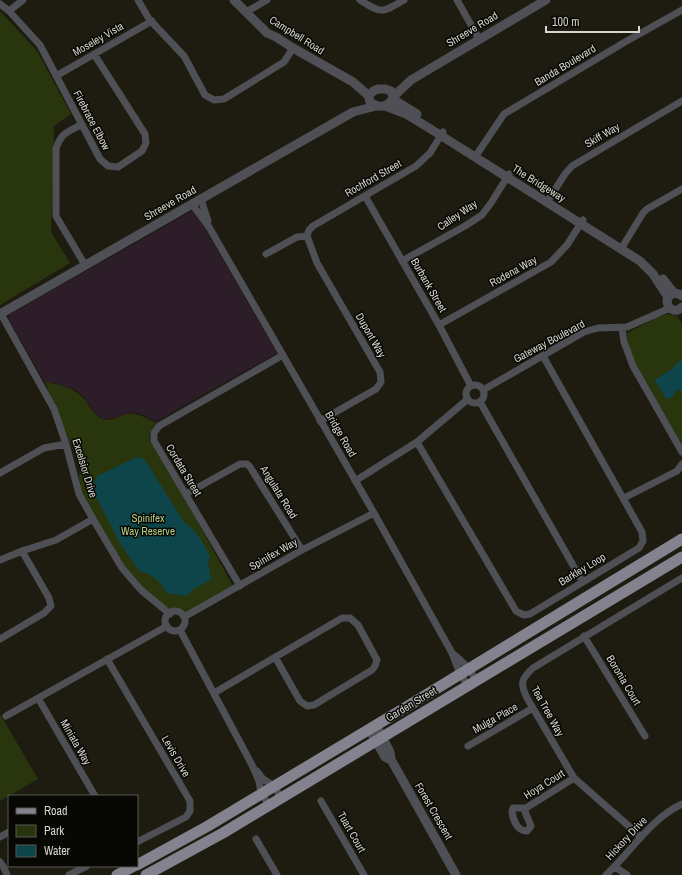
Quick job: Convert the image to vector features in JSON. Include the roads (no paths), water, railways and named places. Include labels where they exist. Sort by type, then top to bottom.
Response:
[{"type":"main road","name":"Garden Street","points":[[138,863],[208,826],[682,539]]},
{"type":"main road","name":"Garden Street","points":[[146,875],[223,833],[682,557]]},
{"type":"main road","points":[[117,875],[132,867]]},
{"type":"street","points":[[9,11],[23,0]]},
{"type":"street","points":[[138,0],[152,21],[184,56],[205,95],[214,100],[224,99],[284,62],[293,48]]},
{"type":"street","name":"Campbell Road","points":[[234,0],[267,33],[353,82],[388,94]]},
{"type":"street","points":[[246,12],[267,0]]},
{"type":"street","points":[[360,0],[376,10],[382,11],[388,10],[404,0]]},
{"type":"street","points":[[457,0],[479,39]]},
{"type":"street","name":"Shreeve Road","points":[[374,102],[374,91],[388,94],[546,0]]},
{"type":"street","name":"Firebrace Elbow","points":[[0,4],[9,11],[40,45],[100,159],[108,166],[118,167],[142,151],[146,143],[145,134],[94,54]]},
{"type":"street","name":"Banda Boulevard","points":[[477,155],[504,114],[682,10]]},
{"type":"street","name":"Moseley Vista","points":[[56,76],[152,21]]},
{"type":"street","name":"Campbell Road","points":[[353,82],[374,102]]},
{"type":"street","name":"Shreeve Road","points":[[0,314],[353,112],[374,102],[390,103],[388,94]]},
{"type":"street","name":"The Bridgeway","points":[[388,94],[442,134]]},
{"type":"street","name":"The Bridgeway","points":[[374,102],[406,114],[442,134],[622,247],[645,265],[675,300],[682,318]]},
{"type":"street","name":"Skiff Way","points":[[548,200],[572,166],[682,102]]},
{"type":"street","points":[[81,125],[67,132],[60,138],[56,149],[56,216],[85,265]]},
{"type":"street","name":"Rochford Street","points":[[307,236],[312,226],[416,166],[430,153],[442,134]]},
{"type":"street","name":"Calley Way","points":[[402,261],[482,215],[508,176]]},
{"type":"street","points":[[622,247],[647,209],[682,189]]},
{"type":"street","name":"Burbank Street","points":[[365,196],[439,325],[471,386]]},
{"type":"street","name":"Bridge Road","points":[[201,199],[210,227]]},
{"type":"street","name":"Bridge Road","points":[[192,204],[210,227],[374,513],[452,653],[472,682]]},
{"type":"street","name":"Rodena Way","points":[[439,325],[551,262],[567,245],[582,222]]},
{"type":"street","points":[[266,254],[297,237],[307,236]]},
{"type":"street","name":"Dupont Way","points":[[307,236],[318,263],[380,372],[381,382],[376,389],[320,421]]},
{"type":"street","name":"Gateway Boulevard","points":[[483,390],[584,332],[598,328],[622,328],[636,324],[652,316],[675,300]]},
{"type":"street","name":"Excelsior Drive","points":[[0,314],[54,409],[66,444],[80,494],[93,519],[122,568],[142,590],[170,614]]},
{"type":"street","points":[[622,328],[624,342],[633,366],[682,452]]},
{"type":"street","name":"Cordata Street","points":[[240,586],[154,441],[154,433],[159,426],[283,355]]},
{"type":"street","name":"Barkley Loop","points":[[418,442],[516,611],[524,615],[530,614],[582,581],[639,548],[644,541],[642,532],[543,356]]},
{"type":"street","points":[[471,386],[477,386],[483,390],[484,396],[480,402],[474,403],[468,399],[467,393],[471,386]]},
{"type":"street","points":[[355,480],[418,442],[468,399]]},
{"type":"street","points":[[480,402],[582,581]]},
{"type":"street","points":[[0,473],[44,448],[66,444]]},
{"type":"street","name":"Angulata Road","points":[[186,494],[240,464],[247,464],[302,550]]},
{"type":"street","points":[[624,498],[677,471],[682,465]]},
{"type":"street","name":"Spinifex Way","points":[[184,617],[302,550],[374,513]]},
{"type":"street","points":[[0,560],[56,540],[93,519]]},
{"type":"street","points":[[0,639],[44,613],[51,606],[22,551]]},
{"type":"street","name":"Tea Tree Way","points":[[640,836],[574,778],[532,708],[522,688],[524,675],[584,636],[682,578]]},
{"type":"street","points":[[173,612],[179,612],[184,617],[185,624],[180,630],[173,631],[167,626],[166,620],[170,614],[173,612]]},
{"type":"street","points":[[214,693],[275,657],[342,618],[350,618],[358,625],[377,660],[376,666],[372,670],[314,705],[307,706],[300,701],[275,657]]},
{"type":"street","points":[[6,716],[167,626]]},
{"type":"street","points":[[180,630],[252,765],[259,781],[261,793],[269,805]]},
{"type":"street","name":"Boronia Court","points":[[584,636],[645,736]]},
{"type":"street","name":"Bridge Road","points":[[452,653],[472,682]]},
{"type":"street","name":"Levis Drive","points":[[107,659],[190,801],[190,810],[186,817],[138,841]]},
{"type":"street","name":"Miniata Way","points":[[38,698],[94,795]]},
{"type":"street","name":"Mulga Place","points":[[468,746],[532,708]]},
{"type":"street","name":"Forest Crescent","points":[[372,727],[379,739],[390,752],[391,760],[456,875]]},
{"type":"street","points":[[252,765],[263,778],[274,786],[281,798]]},
{"type":"street","name":"Hoya Court","points":[[526,808],[574,778]]},
{"type":"street","name":"Tuart Court","points":[[321,801],[364,875]]},
{"type":"street","name":"Hickory Drive","points":[[606,875],[615,867],[640,836],[656,821],[682,804]]},
{"type":"street","points":[[256,839],[276,875]]},
{"type":"street","points":[[0,862],[7,875]]},
{"type":"street","points":[[69,875],[85,867]]},
{"type":"street","points":[[615,867],[627,875]]},
{"type":"water","points":[[682,360],[682,392],[677,389],[672,397],[668,399],[654,380],[672,369]]},
{"type":"water","points":[[137,457],[145,460],[184,522],[193,529],[200,538],[210,557],[208,562],[211,580],[193,589],[187,596],[166,593],[162,585],[150,575],[139,570],[122,547],[93,491],[93,484],[97,476]]},
{"type":"park label","name":"Spinifex Way Reserve","points":[[148,524]]}]
